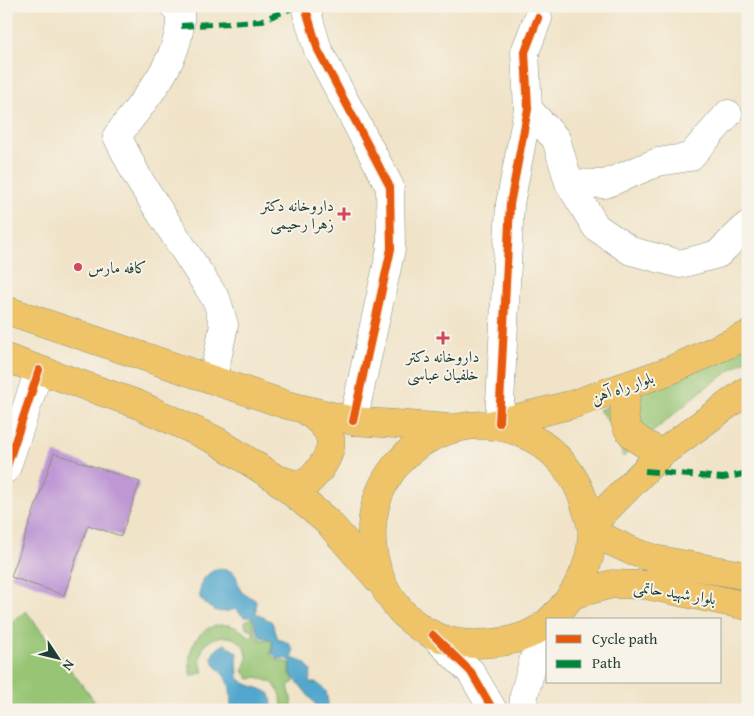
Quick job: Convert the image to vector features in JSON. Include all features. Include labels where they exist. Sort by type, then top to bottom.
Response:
[{"type":"main road","points":[[6,310],[304,409],[353,421],[452,428],[495,424],[528,435],[559,457],[581,488],[592,529],[587,566],[572,595],[563,608],[552,618]]},
{"type":"main road","name":"بلوار راه آهن","points":[[495,424],[574,404],[671,370],[748,335]]},
{"type":"main road","points":[[6,358],[137,404],[217,441],[275,478],[328,522],[381,582],[402,613],[433,635],[470,645],[509,642],[546,623]]},
{"type":"main road","points":[[628,385],[622,415],[627,428],[644,444],[662,453]]},
{"type":"main road","points":[[592,529],[662,453],[748,390]]},
{"type":"main road","points":[[275,478],[294,484],[306,484],[317,474],[328,454],[330,435],[323,425],[304,409]]},
{"type":"main road","points":[[381,582],[371,551],[371,520],[381,489],[398,462],[423,441],[452,428]]},
{"type":"main road","name":"بلوار شهید حاتمی","points":[[592,529],[634,552],[659,560],[748,576]]},
{"type":"main road","name":"بلوار شهید حاتمی","points":[[572,595],[612,584],[646,585],[748,606]]},
{"type":"street","points":[[174,6],[180,10],[181,26],[164,71],[117,136],[138,178],[217,301],[224,325],[213,379]]},
{"type":"street","points":[[306,6],[318,50],[390,187],[391,249],[353,421]]},
{"type":"street","points":[[495,424],[510,204],[528,109],[525,52],[538,18]]},
{"type":"street","points":[[528,109],[556,139],[569,183],[596,227],[631,251],[680,264],[718,254],[748,225]]},
{"type":"street","points":[[569,183],[605,184],[658,162],[690,157],[728,114]]},
{"type":"street","points":[[6,469],[38,370]]},
{"type":"street","points":[[523,710],[524,695],[546,625]]},
{"type":"street","points":[[433,635],[471,672],[493,710]]},
{"type":"green space","points":[[748,342],[748,359],[705,388],[623,457],[616,431],[599,410]]},
{"type":"green space","points":[[26,611],[101,710],[6,710],[6,626]]},
{"type":"green space","points":[[252,618],[255,632],[261,640],[270,640],[272,643],[271,654],[275,659],[290,663],[290,674],[295,681],[288,686],[292,710],[282,710],[281,695],[273,683],[257,677],[249,679],[243,671],[247,662],[247,656],[243,646],[236,640],[218,637],[209,641],[203,648],[200,659],[203,672],[192,676],[190,657],[196,640],[201,633],[217,625],[227,625],[237,628],[251,637],[254,633],[251,629],[246,628],[245,622]]},
{"type":"water","points":[[217,569],[235,574],[240,590],[256,601],[256,613],[272,622],[278,639],[289,643],[293,650],[292,658],[305,663],[311,671],[309,683],[317,683],[326,691],[328,703],[325,709],[320,710],[291,674],[291,662],[288,659],[277,658],[272,653],[273,642],[270,639],[261,637],[253,617],[244,617],[235,609],[224,612],[216,611],[200,598],[200,588],[203,580],[208,574]]},
{"type":"water","points":[[225,644],[237,653],[238,678],[246,684],[270,694],[273,710],[232,710],[229,685],[212,659],[217,649]]},
{"type":"building","points":[[54,453],[140,482],[121,536],[88,525],[64,595],[11,577]]},
{"type":"marked path","points":[[181,26],[260,21],[297,6]]},
{"type":"marked path","points":[[645,471],[723,478],[748,473]]},
{"type":"cycle path","points":[[305,6],[318,50],[390,187],[391,249],[353,421]]},
{"type":"cycle path","points":[[499,423],[510,204],[528,109],[525,52],[538,18]]},
{"type":"cycle path","points":[[6,469],[39,370]]},
{"type":"cycle path","points":[[433,635],[471,672],[493,710]]},
{"type":"place","name":"داروخانه دکتر زهرا رحیمی","points":[[344,214]]},
{"type":"place","name":"کافه مارس","points":[[78,267]]},
{"type":"place","name":"داروخانه دکتر خلفیان عباسی","points":[[443,338]]}]
